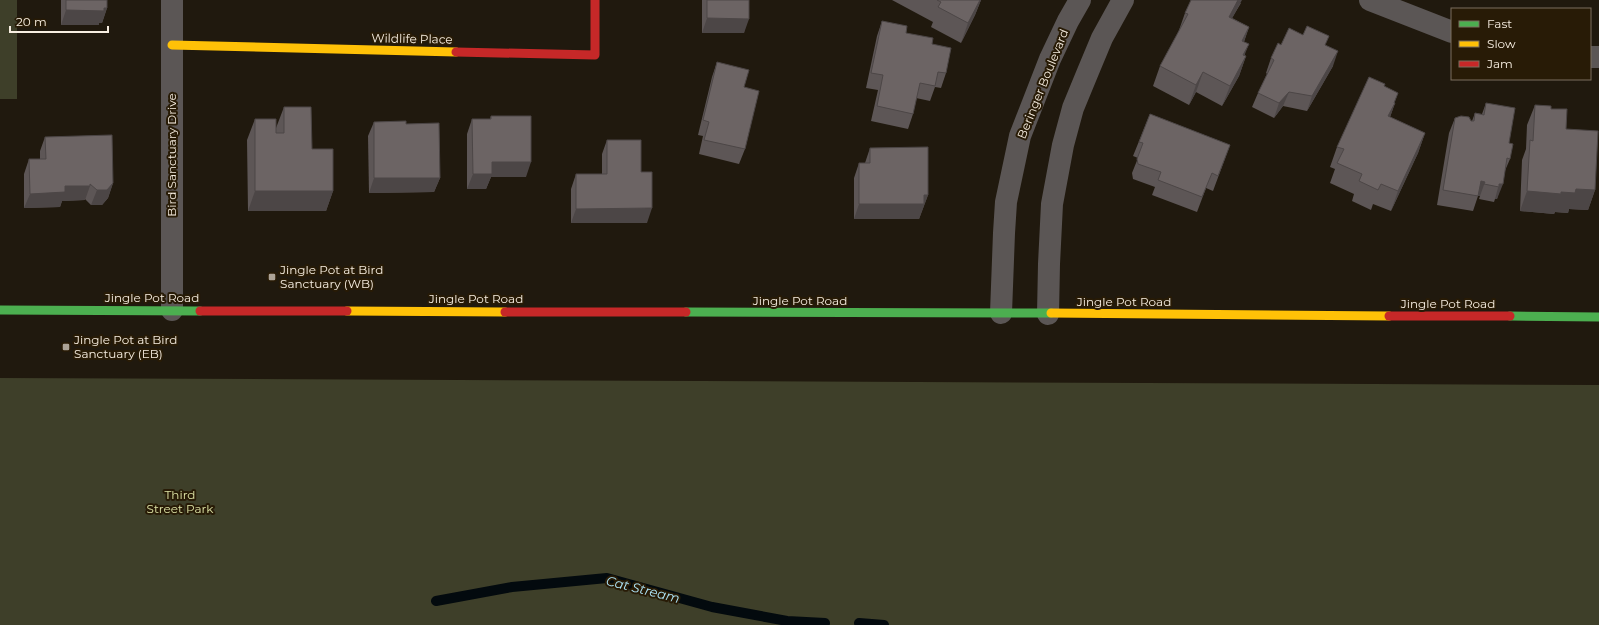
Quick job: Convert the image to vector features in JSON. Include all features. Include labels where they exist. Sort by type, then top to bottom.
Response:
[{"type":"street","name":"Bird Sanctuary Drive","points":[[172,0],[172,310]]},
{"type":"street","name":"Wildlife Place","points":[[172,45],[595,55],[595,0]]},
{"type":"street","name":"Beringer Boulevard","points":[[1001,313],[1006,202],[1020,136],[1050,59],[1080,0]]},
{"type":"street","points":[[1048,314],[1048,264],[1052,204],[1063,146],[1073,108],[1102,38],[1123,0]]},
{"type":"street","points":[[1370,0],[1451,32]]},
{"type":"street","name":"Jingle Pot Road","points":[[0,310],[1001,313],[1599,317]]},
{"type":"green space","points":[[0,0],[17,0],[17,99],[0,99]]},
{"type":"green space","name":"Third Street Park","points":[[0,378],[1599,385],[1599,625],[0,625]]},
{"type":"building","points":[[66,0],[107,0],[107,8],[104,8],[104,11],[66,10]]},
{"type":"building","points":[[707,0],[749,0],[749,19],[707,18]]},
{"type":"building","points":[[937,0],[980,0],[968,23],[938,7],[941,2]]},
{"type":"building","points":[[1191,0],[1238,0],[1229,17],[1249,27],[1242,41],[1249,44],[1243,55],[1246,56],[1230,86],[1203,72],[1196,85],[1160,66],[1188,14],[1185,13]]},
{"type":"building","points":[[882,21],[907,26],[906,33],[933,38],[932,44],[951,48],[946,73],[938,72],[935,86],[920,83],[913,114],[877,106],[883,75],[871,73]]},
{"type":"building","points":[[1307,26],[1329,36],[1325,45],[1338,51],[1312,96],[1289,92],[1279,103],[1258,93],[1274,60],[1271,58],[1278,43],[1281,45],[1289,28],[1303,35]]},
{"type":"building","points":[[717,62],[749,70],[744,87],[759,91],[745,149],[704,140],[709,122],[703,120]]},
{"type":"building","points":[[1369,77],[1385,84],[1384,86],[1398,93],[1395,103],[1388,116],[1425,133],[1398,191],[1381,184],[1378,190],[1359,181],[1362,174],[1337,163],[1344,149],[1337,147]]},
{"type":"building","points":[[1486,103],[1515,108],[1509,143],[1513,144],[1510,159],[1507,158],[1503,184],[1499,184],[1499,187],[1484,184],[1485,182],[1481,181],[1478,196],[1443,190],[1455,118],[1461,116],[1469,117],[1471,121],[1474,121],[1475,113],[1484,115]]},
{"type":"building","points":[[1535,105],[1551,106],[1551,109],[1567,109],[1566,129],[1598,131],[1595,190],[1576,189],[1575,193],[1561,192],[1561,194],[1527,191],[1530,140],[1533,141]]},
{"type":"building","points":[[284,107],[311,107],[312,149],[333,149],[333,191],[255,191],[255,119],[276,119],[276,133],[284,133]]},
{"type":"building","points":[[1150,114],[1230,145],[1218,176],[1212,173],[1202,197],[1158,180],[1161,172],[1138,164],[1137,159],[1143,143],[1139,142]]},
{"type":"building","points":[[491,116],[531,116],[531,162],[492,162],[492,174],[473,174],[472,119],[491,119]]},
{"type":"building","points":[[406,121],[406,124],[439,123],[440,178],[374,178],[374,122]]},
{"type":"building","points":[[112,135],[113,183],[107,190],[97,190],[90,184],[90,186],[65,186],[65,192],[30,194],[29,159],[46,159],[45,137]]},
{"type":"building","points":[[607,140],[641,140],[641,172],[652,172],[652,208],[576,209],[576,174],[607,174]]},
{"type":"building","points":[[928,147],[928,195],[924,195],[924,204],[859,204],[859,163],[870,163],[870,148]]},
{"type":"waterway","name":"Cat Stream","points":[[436,601],[512,587],[607,578],[712,607],[787,621],[825,623]]},
{"type":"waterway","name":"Cat Stream","points":[[859,623],[884,625]]},
{"type":"traffic: fast","points":[[0,310],[200,311]]},
{"type":"traffic: fast","points":[[686,312],[1051,313]]},
{"type":"traffic: fast","points":[[1510,316],[1599,317]]},
{"type":"traffic: slow","points":[[172,45],[456,52]]},
{"type":"traffic: slow","points":[[347,311],[505,312]]},
{"type":"traffic: slow","points":[[1051,313],[1389,316]]},
{"type":"traffic: jam","points":[[456,52],[595,55],[595,0]]},
{"type":"traffic: jam","points":[[200,311],[347,311]]},
{"type":"traffic: jam","points":[[505,312],[686,312]]},
{"type":"traffic: jam","points":[[1389,316],[1510,316]]},
{"type":"place","name":"Jingle Pot at Bird Sanctuary (WB)","points":[[272,277]]},
{"type":"place","name":"Jingle Pot at Bird Sanctuary (EB)","points":[[66,347]]}]
